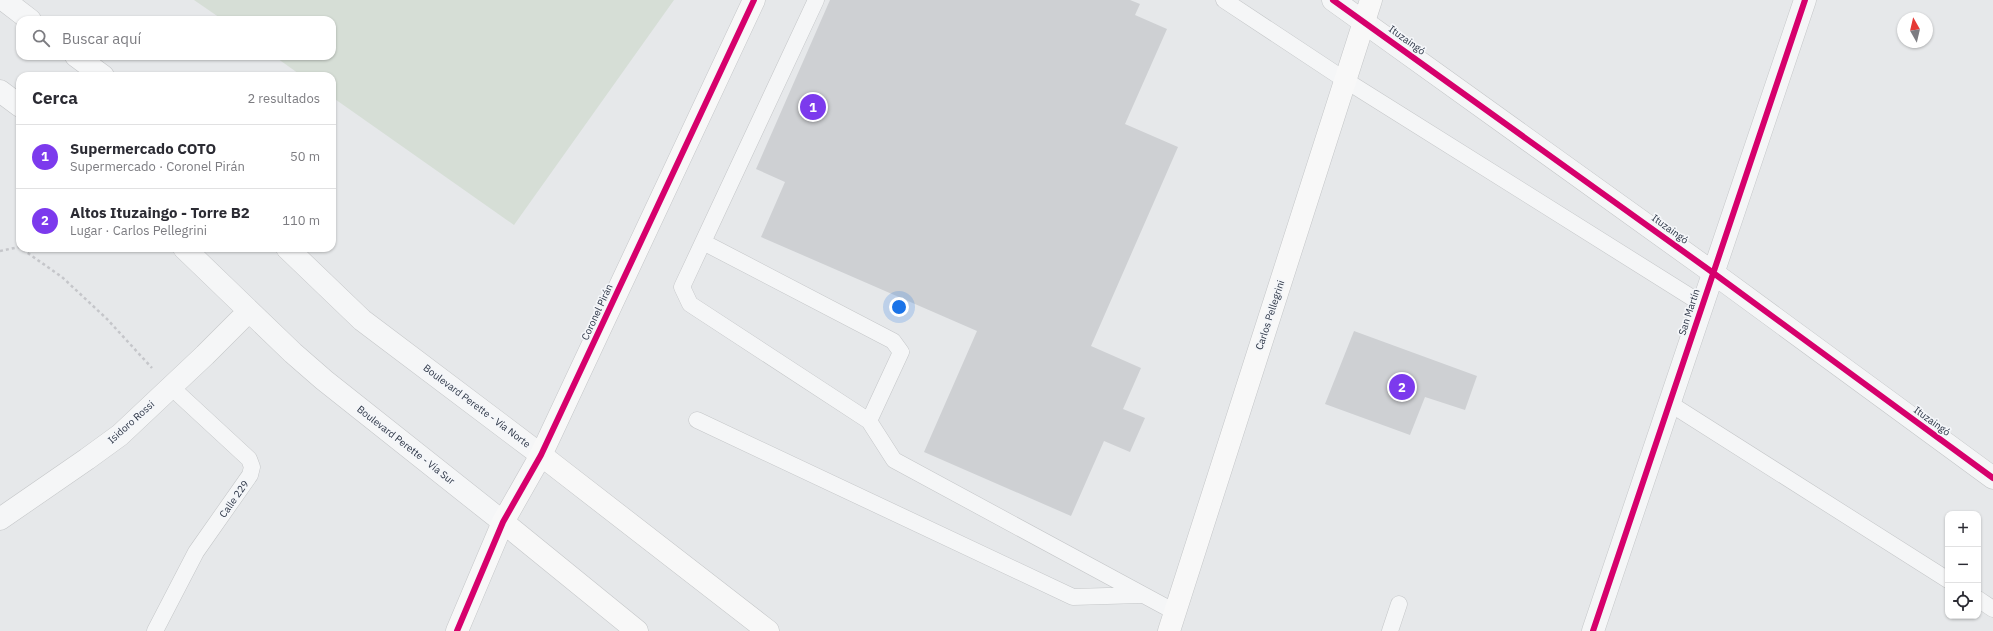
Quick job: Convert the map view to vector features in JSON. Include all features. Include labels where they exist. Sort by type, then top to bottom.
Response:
[{"type":"street","points":[[4,0],[25,16]]},
{"type":"street","name":"Coronel Pirán","points":[[457,631],[503,522],[541,455],[754,0]]},
{"type":"street","name":"Ituzaingó","points":[[1333,0],[1712,272],[1993,478]]},
{"type":"street","name":"Carlos Pellegrini","points":[[1172,622],[1371,0]]},
{"type":"street","name":"San Martín","points":[[1593,631],[1712,272],[1805,0]]},
{"type":"street","points":[[81,60],[97,72]]},
{"type":"street","points":[[0,91],[16,103]]},
{"type":"street","name":"Boulevard Perette - Vía Sur","points":[[188,252],[324,380],[503,522],[637,631]]},
{"type":"street","name":"Boulevard Perette - Vía Norte","points":[[291,252],[362,320],[541,455],[768,631]]},
{"type":"street","name":"Isidoro Rossi","points":[[0,519],[87,460],[120,435],[170,386],[205,355],[248,310]]},
{"type":"lane","points":[[816,0],[682,287],[690,304],[869,420],[894,460],[1142,594],[1172,622]]},
{"type":"lane","points":[[1224,0],[1345,80],[1702,304]]},
{"type":"lane","points":[[703,242],[893,341],[902,352],[869,420]]},
{"type":"lane","name":"Calle 229","points":[[155,631],[196,552],[250,476],[252,467],[248,458],[170,386]]},
{"type":"lane","points":[[1669,403],[1945,578]]},
{"type":"lane","points":[[697,420],[1073,597],[1142,594]]},
{"type":"lane","points":[[1981,601],[1993,609]]},
{"type":"lane","points":[[1390,631],[1399,604]]},
{"type":"path","points":[[0,251],[16,248]]},
{"type":"path","points":[[26,252],[62,277],[107,319],[170,386]]},
{"type":"shaded area","points":[[194,0],[674,0],[514,225],[336,100],[336,72],[296,72],[280,60],[336,60],[336,16],[217,16]]},
{"type":"building","points":[[830,0],[1130,0],[1140,4],[1135,15],[1167,29],[1125,124],[1178,147],[1091,346],[1141,368],[1123,409],[1145,418],[1130,452],[1104,441],[1071,516],[924,452],[977,331],[761,237],[785,182],[756,169]]},
{"type":"building","points":[[1354,331],[1477,376],[1465,410],[1425,397],[1410,435],[1325,404]]},
{"type":"cycle path","points":[[457,631],[503,522],[541,455],[754,0]]},
{"type":"cycle path","points":[[1333,0],[1712,272],[1993,478]]},
{"type":"cycle path","points":[[1593,631],[1805,0]]},
{"type":"place","name":"Supermercado COTO","points":[[813,107]]},
{"type":"place","name":"Altos Ituzaingo - Torre B2","points":[[1402,387]]}]
